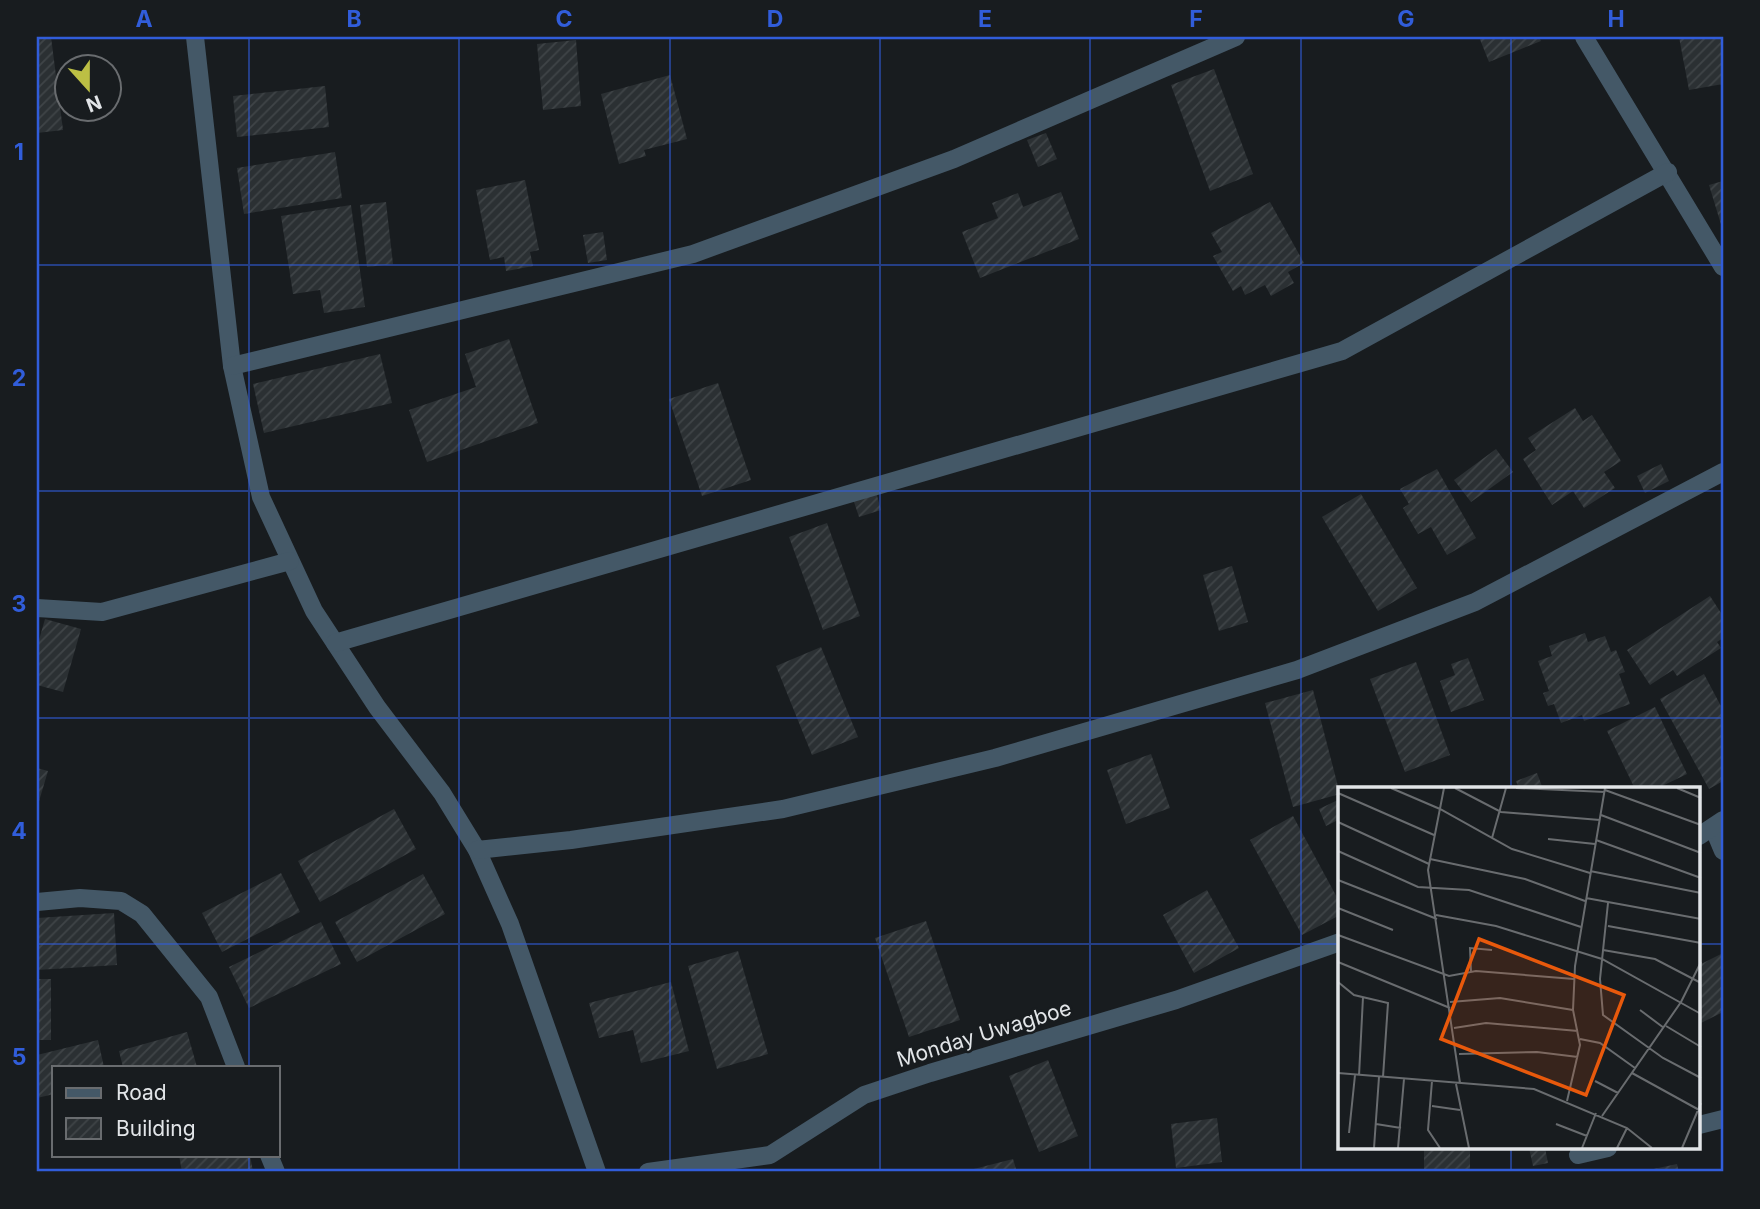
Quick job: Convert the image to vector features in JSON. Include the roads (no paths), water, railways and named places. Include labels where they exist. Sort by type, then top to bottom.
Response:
[{"type":"street","points":[[195,37],[232,366],[261,497],[314,611],[377,707],[442,793],[477,850],[510,924],[597,1172]]},
{"type":"street","points":[[232,366],[693,254],[954,159],[1236,37]]},
{"type":"street","points":[[1584,37],[1723,267]]},
{"type":"street","points":[[335,643],[1342,351],[1668,172]]},
{"type":"street","points":[[477,850],[571,840],[783,809],[995,758],[1297,670],[1475,602],[1723,472]]},
{"type":"street","points":[[37,608],[102,612],[290,561]]},
{"type":"street","points":[[1712,828],[1723,851]]},
{"type":"street","points":[[37,902],[79,898],[121,901],[142,914],[209,997],[236,1066]]},
{"type":"street","name":"Monday Uwagboe","points":[[648,1172],[770,1155],[864,1095],[1176,1000],[1338,943]]},
{"type":"street","points":[[1700,1125],[1723,1119]]},
{"type":"street","points":[[1578,1155],[1599,1150]]}]
